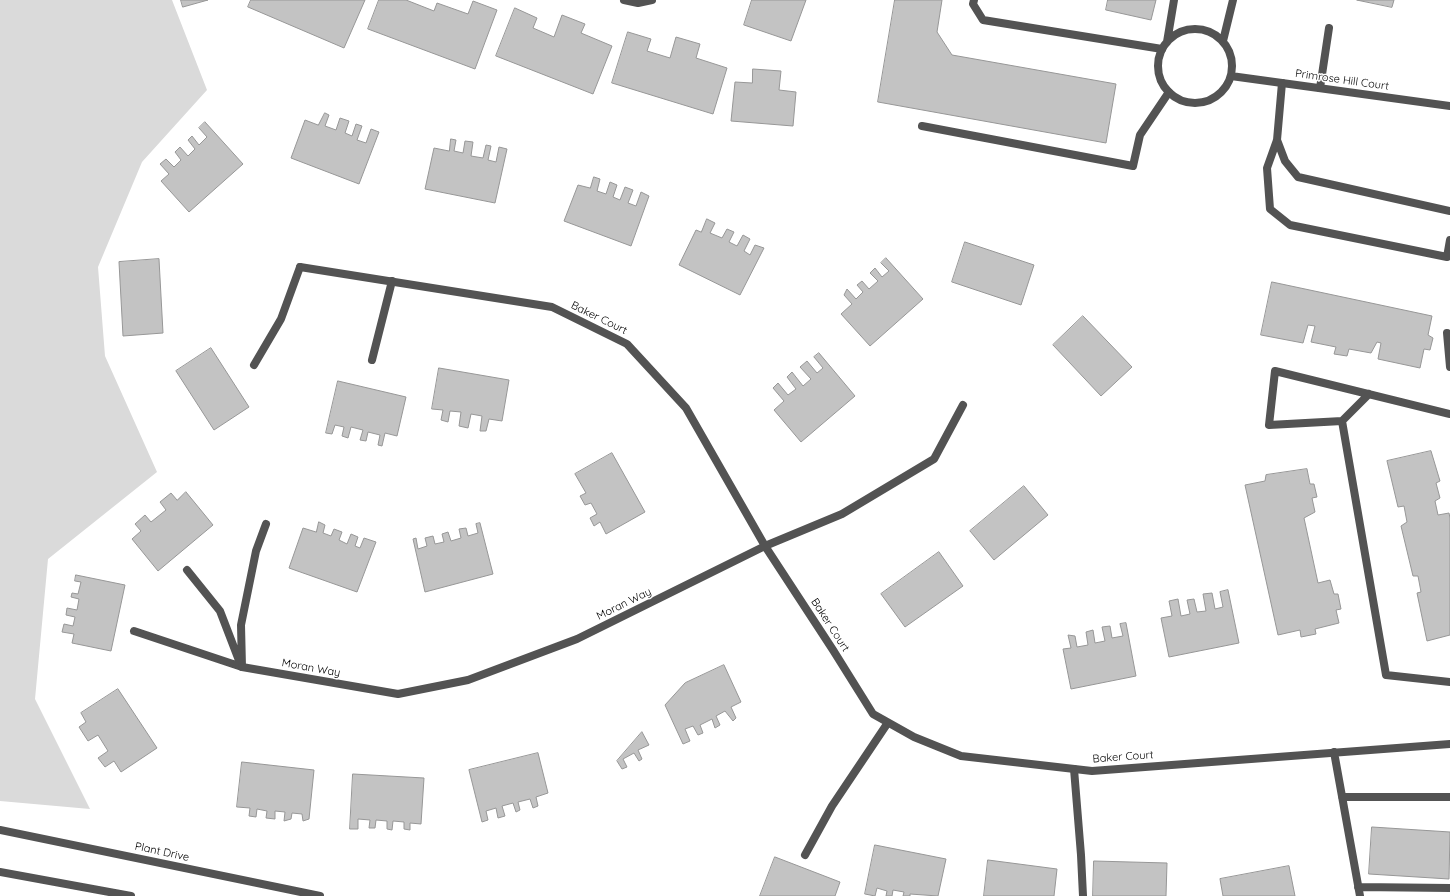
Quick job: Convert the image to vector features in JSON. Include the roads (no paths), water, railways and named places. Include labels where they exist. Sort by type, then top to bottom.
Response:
[{"type":"street","points":[[624,0],[638,3],[652,0]]},
{"type":"street","points":[[974,0],[973,4],[983,20],[1162,49]]},
{"type":"street","points":[[1167,42],[1174,0]]},
{"type":"street","points":[[1223,41],[1233,0]]},
{"type":"street","points":[[1320,88],[1329,28]]},
{"type":"street","points":[[1189,30],[1201,30],[1213,34],[1223,41],[1229,52],[1232,64],[1231,76],[1225,88],[1216,96],[1205,101],[1192,103],[1180,99],[1170,92],[1162,83],[1159,72],[1159,60],[1162,49],[1167,42],[1177,34],[1189,30]]},
{"type":"street","name":"Primrose Hill Court","points":[[1231,76],[1450,106]]},
{"type":"street","points":[[1282,83],[1277,140],[1267,168],[1270,209],[1290,225],[1447,257],[1450,240]]},
{"type":"street","points":[[922,126],[1133,166],[1140,135],[1170,92]]},
{"type":"street","points":[[1277,140],[1285,161],[1298,177],[1450,211]]},
{"type":"street","name":"Baker Court","points":[[254,365],[281,319],[300,267],[552,306],[627,344],[686,408],[765,546],[873,714],[887,724],[961,756],[1092,771],[1450,744]]},
{"type":"street","points":[[372,360],[392,282]]},
{"type":"street","points":[[1447,333],[1450,367]]},
{"type":"street","points":[[1370,394],[1342,421],[1269,425],[1275,371],[1370,394],[1450,414]]},
{"type":"street","name":"Moran Way","points":[[134,631],[242,667],[398,694],[468,680],[577,639],[765,546],[842,514],[934,459],[963,405]]},
{"type":"street","points":[[1342,421],[1386,675],[1450,682]]},
{"type":"street","points":[[242,667],[242,625],[256,551],[266,524]]},
{"type":"street","points":[[187,570],[220,611],[242,667]]},
{"type":"street","points":[[805,855],[832,806],[887,724]]},
{"type":"street","points":[[1334,752],[1360,896]]},
{"type":"street","points":[[1074,769],[1082,855],[1083,896]]},
{"type":"street","points":[[1342,797],[1450,797]]},
{"type":"street","name":"Plant Drive","points":[[0,830],[320,896]]},
{"type":"street","points":[[0,872],[131,896]]},
{"type":"street","points":[[1358,887],[1450,888]]}]
